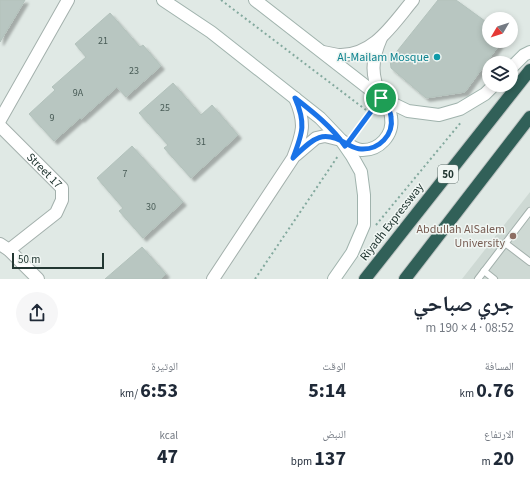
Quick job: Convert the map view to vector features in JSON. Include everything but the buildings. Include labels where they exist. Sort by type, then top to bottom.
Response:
[{"type":"highway","name":"Riyadh Expressway","points":[[365,279],[530,70]]},
{"type":"highway","name":"50","points":[[405,279],[530,117]]},
{"type":"street","points":[[0,120],[68,0]]},
{"type":"street","points":[[163,0],[211,32],[320,118],[344,143],[352,156],[360,172],[364,195],[364,225],[352,254],[334,279]]},
{"type":"street","points":[[255,0],[381,98],[408,111],[439,115],[460,109],[487,92]]},
{"type":"street","points":[[323,52],[338,55],[354,53],[369,47],[382,37],[413,0]]},
{"type":"street","points":[[293,158],[316,138],[325,136],[360,150],[370,149],[380,144],[387,136],[391,127],[392,116],[381,98],[375,83],[373,68],[375,52],[382,37]]},
{"type":"street","points":[[518,61],[530,52]]},
{"type":"street","points":[[213,279],[293,158],[302,129],[301,113],[295,98]]},
{"type":"street","name":"Street 17","points":[[0,126],[62,188],[62,200],[56,213],[4,247],[38,279]]},
{"type":"lane","points":[[478,279],[530,211]]},
{"type":"lane","points":[[524,219],[530,223]]},
{"type":"lane","points":[[506,243],[530,262]]},
{"type":"lane","points":[[484,271],[494,279]]},
{"type":"path","points":[[221,0],[370,113]]},
{"type":"path","points":[[255,279],[344,143],[381,98]]},
{"type":"path","points":[[373,229],[465,119]]},
{"type":"shaded area","name":"Abdullah AlSalem University","points":[[530,192],[530,279],[462,279]]},
{"type":"place","name":"Al-Mailam Mosque","points":[[437,57]]},
{"type":"place","name":"Abdullah AlSalem University","points":[[513,236]]},
{"type":"route","points":[[381,98],[347,144],[341,140],[325,136],[316,138],[307,144],[293,158],[302,129],[301,113],[295,98],[320,118],[341,140],[345,146],[347,144],[360,150],[370,149],[380,144],[387,136],[391,127],[392,116],[381,98]]}]
